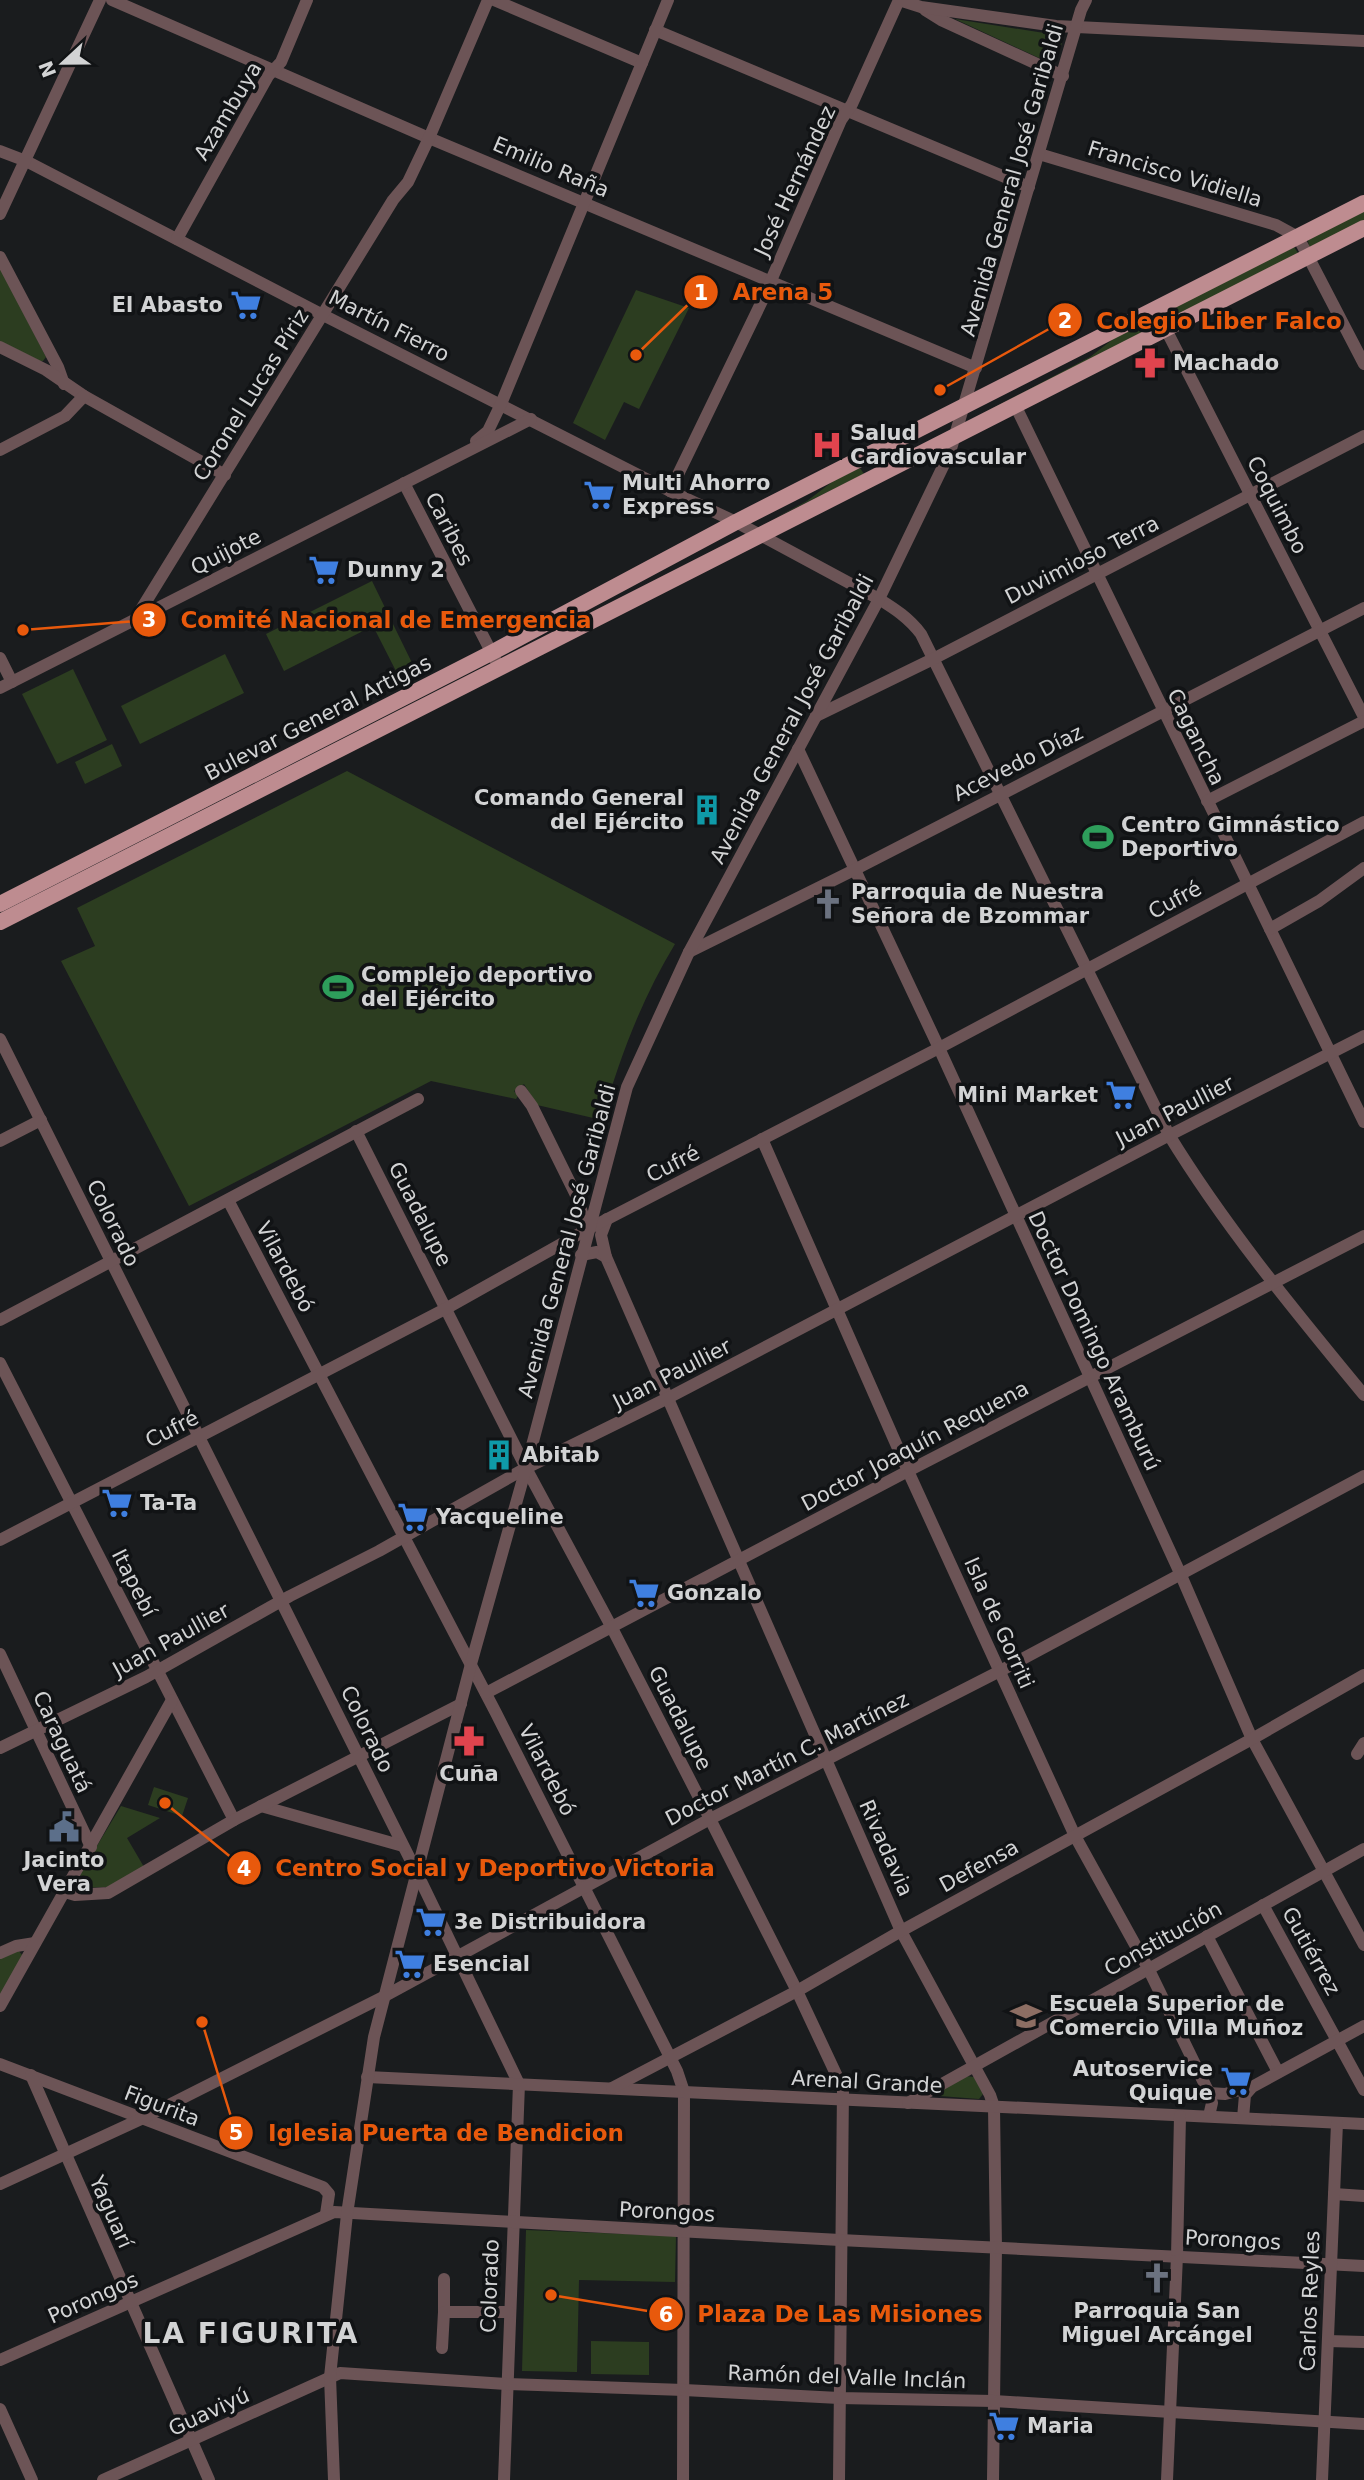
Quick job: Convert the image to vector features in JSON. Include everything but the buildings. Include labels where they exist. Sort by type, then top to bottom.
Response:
[{"type":"main road","name":"Bulevar General Artigas","points":[[0,922],[495,660],[736,522],[1364,203]]},
{"type":"main road","name":"Bulevar General Artigas","points":[[0,904],[495,660],[760,535],[1364,228]]},
{"type":"main road","points":[[955,437],[972,414],[1082,357],[1098,340]]},
{"type":"main road","points":[[894,466],[904,452],[949,428],[965,407]]},
{"type":"main road","points":[[760,535],[763,521],[807,497],[824,477]]},
{"type":"street","points":[[0,214],[100,0]]},
{"type":"street","name":"Emilio Raña","points":[[112,0],[429,138],[976,368]]},
{"type":"street","name":"Azambuya","points":[[177,239],[268,76],[281,62],[307,0]]},
{"type":"street","name":"Coronel Lucas Píriz","points":[[134,621],[393,200],[408,182],[488,0]]},
{"type":"street","points":[[494,0],[642,63]]},
{"type":"street","name":"Quijote","points":[[469,449],[488,431],[501,404],[668,0]]},
{"type":"street","points":[[899,0],[921,7],[1077,27],[1364,41]]},
{"type":"street","name":"José Hernández","points":[[670,491],[770,282],[841,120],[899,0]]},
{"type":"street","name":"Avenida General José Garibaldi","points":[[334,2480],[330,2377],[347,2214],[383,1997],[627,1087],[689,952],[879,599],[950,452],[1086,0]]},
{"type":"street","points":[[921,7],[941,20],[1063,76]]},
{"type":"street","points":[[655,30],[1029,187]]},
{"type":"street","name":"Martín Fierro","points":[[0,151],[26,161],[323,315],[736,522],[902,613],[914,624],[933,659],[1169,1135],[1195,1178],[1272,1282],[1364,1395]]},
{"type":"street","name":"Francisco Vidiella","points":[[1039,154],[1276,225],[1298,237]]},
{"type":"street","points":[[1298,237],[1364,364]]},
{"type":"street","points":[[0,257],[65,384]]},
{"type":"street","name":"Coquimbo","points":[[1156,310],[1364,719]]},
{"type":"street","points":[[0,347],[46,370],[84,396],[225,475]]},
{"type":"street","points":[[0,450],[65,416],[84,396]]},
{"type":"street","name":"Cagancha","points":[[1015,405],[1364,1122]]},
{"type":"street","name":"Quijote","points":[[6,685],[531,419]]},
{"type":"street","name":"Duvimioso Terra","points":[[816,716],[933,659],[1364,436]]},
{"type":"street","points":[[862,458],[872,477]]},
{"type":"street","name":"Caribes","points":[[404,483],[495,660]]},
{"type":"street","name":"Acevedo Díaz","points":[[689,952],[1364,608]]},
{"type":"street","points":[[0,658],[6,685]]},
{"type":"street","points":[[1206,801],[1364,719]]},
{"type":"street","name":"Doctor Domingo Aramburú","points":[[798,749],[1016,1215],[1180,1573],[1252,1740],[1364,1945]]},
{"type":"street","name":"Cufré","points":[[0,1540],[447,1308],[588,1229],[939,1048],[1364,822]]},
{"type":"street","points":[[1270,929],[1319,901],[1364,868]]},
{"type":"street","name":"Juan Paullier","points":[[0,1748],[157,1671],[526,1468],[668,1398],[1169,1135],[1364,1037]]},
{"type":"street","name":"Colorado","points":[[0,1039],[282,1601],[519,2084],[503,2480]]},
{"type":"street","points":[[521,1091],[532,1106],[575,1193],[588,1229]]},
{"type":"street","points":[[0,1320],[418,1099]]},
{"type":"street","points":[[0,1142],[41,1121]]},
{"type":"street","name":"Guadalupe","points":[[356,1131],[526,1468],[710,1819],[797,1991],[842,2089],[839,2480]]},
{"type":"street","name":"Isla de Gorriti","points":[[762,1139],[908,1471],[1074,1836],[1148,1968],[1209,2093],[1212,2103],[1209,2116]]},
{"type":"street","points":[[575,1193],[598,1191]]},
{"type":"street","name":"Vilardebó","points":[[228,1200],[586,1888],[671,2058],[684,2092],[683,2480]]},
{"type":"street","name":"Rivadavia","points":[[607,1219],[601,1235],[606,1257],[738,1560],[901,1931],[976,2066],[994,2107],[996,2248],[993,2480]]},
{"type":"street","name":"Doctor Joaquín Requena","points":[[486,1693],[1364,1236]]},
{"type":"street","points":[[581,1255],[597,1252],[606,1257]]},
{"type":"street","name":"Itapebí","points":[[0,1363],[234,1820]]},
{"type":"street","name":"Doctor Martín C. Martínez","points":[[0,2184],[141,2119],[383,1997],[710,1819],[1000,1671],[1364,1476]]},
{"type":"street","name":"Caraguatá","points":[[0,1654],[91,1847]]},
{"type":"street","name":"Defensa","points":[[612,2088],[797,1991],[901,1931],[1252,1740],[1364,1675]]},
{"type":"street","points":[[0,2007],[172,1700]]},
{"type":"street","points":[[65,1892],[75,1895],[108,1893],[234,1820],[461,1704]]},
{"type":"street","points":[[261,1806],[403,1846]]},
{"type":"street","name":"Constitución","points":[[907,2104],[1364,1849]]},
{"type":"street","name":"Gutiérrez","points":[[1263,1905],[1364,2090]]},
{"type":"street","points":[[1207,1937],[1278,2072]]},
{"type":"street","points":[[0,1952],[35,1943]]},
{"type":"street","points":[[1209,2093],[1225,2094],[1252,2087],[1364,2026]]},
{"type":"street","name":"Figurita","points":[[0,2064],[323,2188],[329,2194],[326,2214]]},
{"type":"street","name":"Yaguarí","points":[[31,2075],[209,2480]]},
{"type":"street","name":"Arenal Grande","points":[[368,2077],[1364,2124]]},
{"type":"street","points":[[1243,2118],[1245,2095],[1252,2087]]},
{"type":"street","points":[[1167,2480],[1180,2116]]},
{"type":"street","name":"Carlos Reyles","points":[[1322,2480],[1337,2123]]},
{"type":"street","points":[[1334,2194],[1364,2196]]},
{"type":"street","name":"Porongos","points":[[0,2360],[326,2214],[338,2212],[840,2241],[1364,2266]]},
{"type":"street","points":[[442,2348],[444,2279]]},
{"type":"street","points":[[444,2312],[509,2312]]},
{"type":"street","points":[[1328,2341],[1364,2342]]},
{"type":"street","name":"Ramón del Valle Inclán","points":[[330,2377],[340,2373],[506,2384],[839,2398],[994,2401],[1364,2424]]},
{"type":"street","name":"Guaviyú","points":[[103,2480],[330,2377]]},
{"type":"street","points":[[0,2409],[32,2480]]},
{"type":"green space","points":[[955,19],[1057,35],[1062,43],[1056,60],[1050,63]]},
{"type":"green space","points":[[1364,210],[1364,221],[1309,247],[1308,240]]},
{"type":"green space","points":[[1294,247],[1298,253],[1168,320],[1166,318],[1167,311]]},
{"type":"green space","points":[[0,267],[46,357],[43,361],[39,362],[0,342]]},
{"type":"green space","points":[[636,290],[689,308],[639,409],[624,402],[605,440],[573,423]]},
{"type":"green space","points":[[1149,320],[1154,322],[1155,326],[972,419],[1090,357],[1117,336]]},
{"type":"green space","points":[[860,468],[864,474],[773,519],[807,501],[836,479]]},
{"type":"green space","points":[[372,581],[414,667],[398,675],[373,626],[284,671],[266,634]]},
{"type":"green space","points":[[225,654],[244,693],[140,744],[121,706]]},
{"type":"green space","points":[[73,669],[107,740],[57,764],[22,694]]},
{"type":"green space","points":[[112,744],[122,766],[85,784],[75,762]]},
{"type":"green space","name":"Complejo deportivo del Ejército","points":[[347,771],[675,944],[632,1029],[602,1120],[537,1105],[524,1084],[514,1091],[518,1096],[516,1099],[431,1081],[189,1206],[61,961],[95,946],[77,908]]},
{"type":"green space","points":[[154,1787],[188,1798],[182,1816],[148,1805]]},
{"type":"green space","points":[[121,1806],[160,1818],[127,1838],[144,1867],[109,1887],[79,1888],[77,1879]]},
{"type":"green space","points":[[18,1950],[23,1956],[0,1996],[0,1958]]},
{"type":"green space","points":[[966,2076],[974,2077],[983,2094],[979,2099],[940,2096],[939,2090]]},
{"type":"green space","points":[[526,2230],[676,2236],[675,2282],[579,2280],[577,2372],[522,2371]]},
{"type":"green space","points":[[591,2341],[649,2342],[649,2375],[591,2374]]},
{"type":"place","name":"El Abasto","points":[[246,305]]},
{"type":"place","name":"Arena 5","points":[[636,355]]},
{"type":"place","name":"Machado","points":[[1150,363]]},
{"type":"place","name":"Colegio Liber Falco","points":[[940,390]]},
{"type":"place","name":"Salud Cardiovascular","points":[[827,445]]},
{"type":"place","name":"Multi Ahorro Express","points":[[599,495]]},
{"type":"place","name":"Dunny 2","points":[[324,570]]},
{"type":"place","name":"Comité Nacional de Emergencia","points":[[23,630]]},
{"type":"place","name":"Comando General del Ejército","points":[[707,810]]},
{"type":"place","name":"Centro Gimnástico Deportivo","points":[[1098,837]]},
{"type":"place","name":"Parroquia de Nuestra Señora de Bzommar","points":[[828,904]]},
{"type":"place","name":"Complejo deportivo del Ejército","points":[[338,987]]},
{"type":"place","name":"Mini Market","points":[[1121,1095]]},
{"type":"place","name":"Abitab","points":[[499,1455]]},
{"type":"place","name":"Ta-Ta","points":[[117,1503]]},
{"type":"place","name":"Yacqueline","points":[[413,1517]]},
{"type":"place","name":"Gonzalo","points":[[644,1593]]},
{"type":"place","name":"Cuña","points":[[469,1741]]},
{"type":"place","name":"Centro Social y Deportivo Victoria","points":[[165,1803]]},
{"type":"place","name":"Jacinto Vera","points":[[64,1827]]},
{"type":"place","name":"3e Distribuidora","points":[[431,1922]]},
{"type":"place","name":"Esencial","points":[[410,1964]]},
{"type":"place","name":"Escuela Superior de Comercio Villa Muñoz","points":[[1026,2016]]},
{"type":"place","name":"Iglesia Puerta de Bendicion","points":[[202,2022]]},
{"type":"place","name":"Autoservice Quique","points":[[1236,2081]]},
{"type":"place","name":"Parroquia San Miguel Arcángel","points":[[1157,2278]]},
{"type":"place","name":"Plaza De Las Misiones","points":[[551,2295]]},
{"type":"place","name":"Maria","points":[[1004,2426]]},
{"type":"district","name":"LA FIGURITA","points":[[251,2333]]}]
